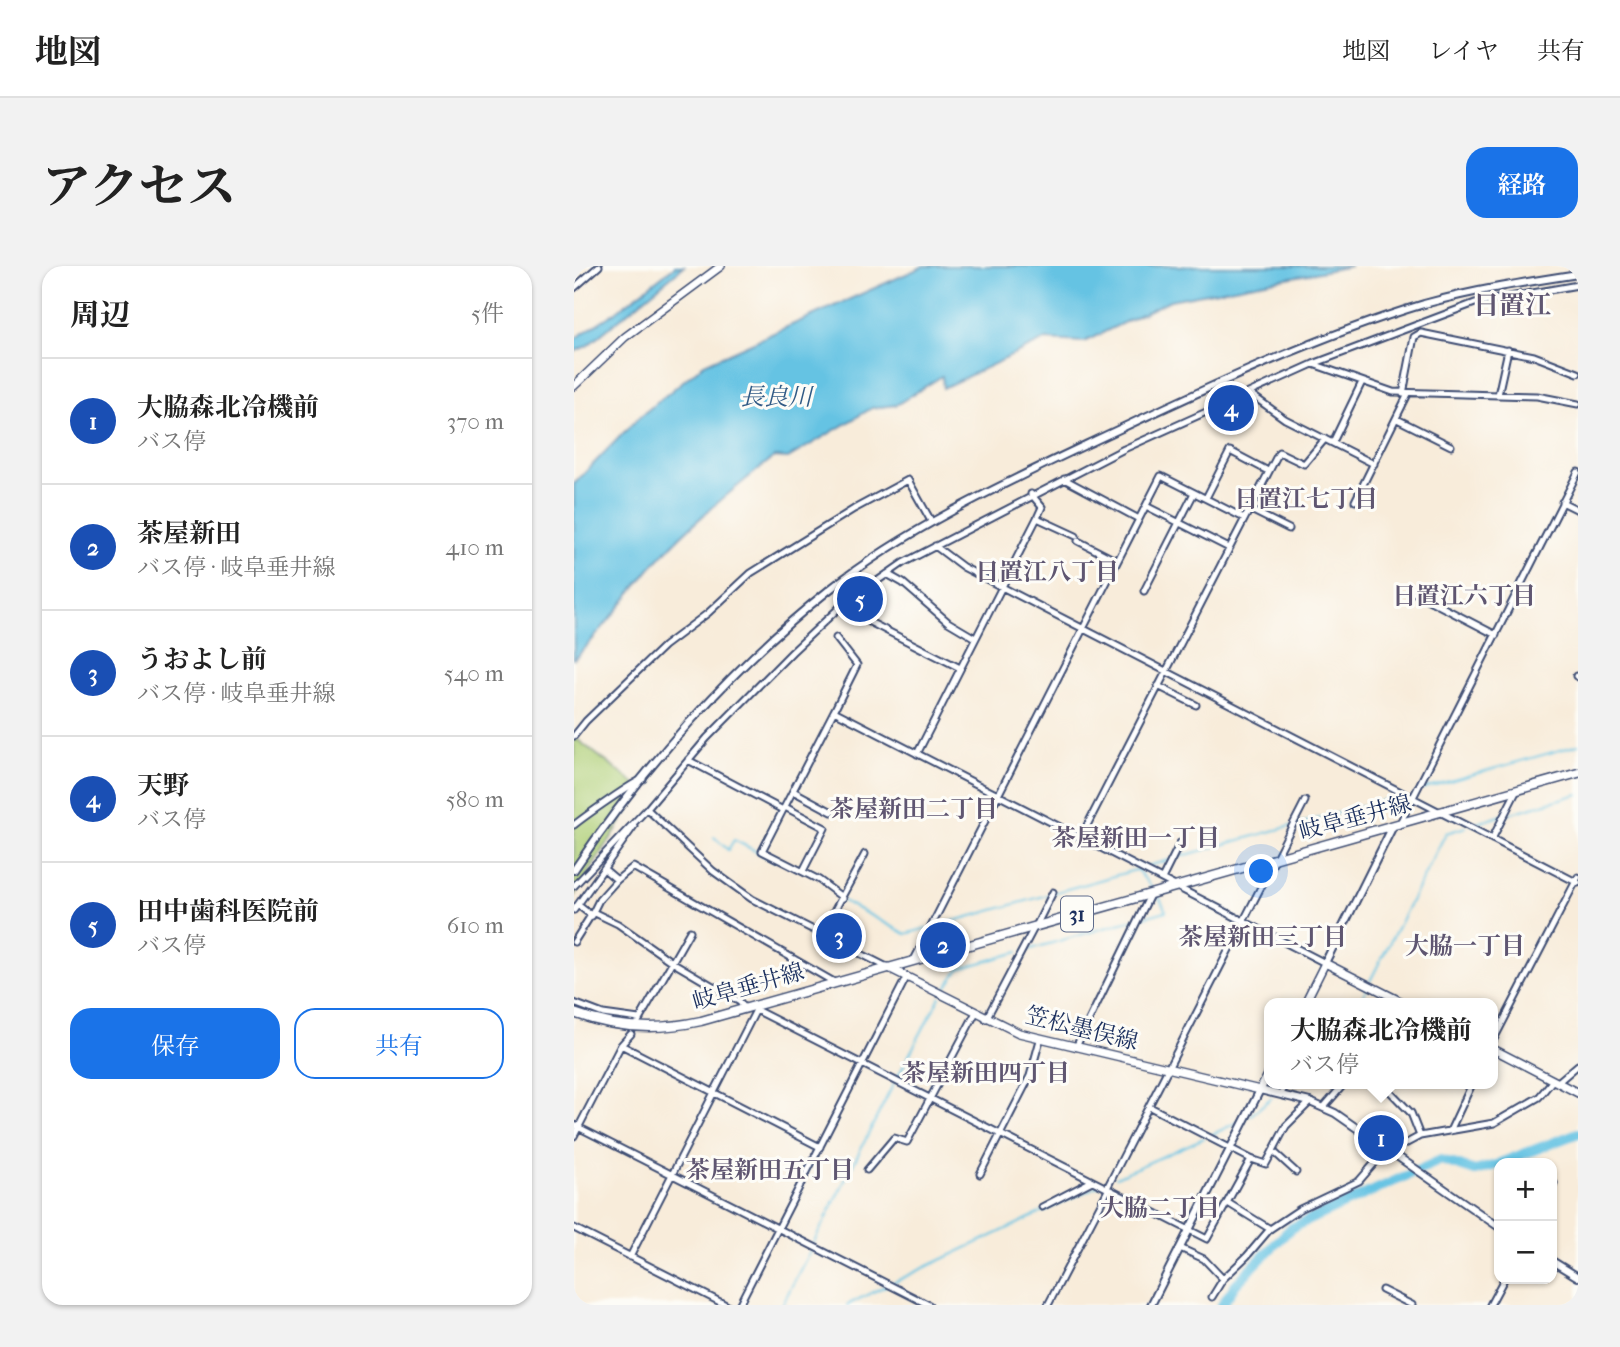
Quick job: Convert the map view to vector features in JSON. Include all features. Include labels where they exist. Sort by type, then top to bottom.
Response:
[{"type":"main road","points":[[574,386],[625,337],[721,266]]},
{"type":"main road","name":"岐阜垂井線","points":[[574,1013],[612,1025],[653,1028],[686,1024],[744,1008],[756,1008],[834,982],[1396,827],[1578,773]]},
{"type":"main road","points":[[1308,998],[1325,963],[1394,998]]},
{"type":"main road","name":"笠松墨俣線","points":[[887,967],[975,1014],[1040,1040],[1260,1090]]},
{"type":"main road","points":[[1498,1052],[1578,1093]]},
{"type":"main road","points":[[1260,1090],[1264,1082]]},
{"type":"street","points":[[574,288],[599,266]]},
{"type":"street","points":[[574,870],[643,779],[697,717],[803,611],[872,559],[1056,459],[1302,348],[1436,301],[1499,286],[1578,274]]},
{"type":"street","points":[[574,886],[647,809],[728,716],[840,607],[935,545],[1031,494],[1313,364],[1475,303],[1578,285]]},
{"type":"street","points":[[1355,501],[1397,419],[1405,394],[1415,337],[1421,333],[1534,356],[1578,373]]},
{"type":"street","points":[[1498,395],[1508,350]]},
{"type":"street","points":[[1313,364],[1405,394],[1546,397],[1578,404]]},
{"type":"street","points":[[1332,442],[1362,382]]},
{"type":"street","points":[[1249,393],[1285,419],[1374,464]]},
{"type":"street","points":[[1397,419],[1451,446]]},
{"type":"street","points":[[1081,837],[1279,452],[1304,464],[1325,439]]},
{"type":"street","points":[[1206,498],[1230,451],[1268,471]]},
{"type":"street","points":[[834,711],[1325,963],[1578,472]]},
{"type":"street","points":[[914,960],[1161,476],[1244,518]]},
{"type":"street","points":[[1064,479],[1139,519]]},
{"type":"street","points":[[574,736],[595,711],[664,646],[708,613],[751,573],[798,543],[908,480],[931,521]]},
{"type":"street","points":[[1144,591],[1194,493]]},
{"type":"street","points":[[917,754],[1042,507],[1031,494]]},
{"type":"street","points":[[1562,502],[1578,510]]},
{"type":"street","points":[[1146,506],[1229,548]]},
{"type":"street","points":[[1249,509],[1289,529]]},
{"type":"street","points":[[1037,518],[1117,561]]},
{"type":"street","points":[[935,545],[963,567],[1577,880],[1498,1031]]},
{"type":"street","points":[[887,574],[903,583],[948,622],[975,638]]},
{"type":"street","points":[[1413,592],[1496,635]]},
{"type":"street","points":[[840,607],[960,668]]},
{"type":"street","points":[[836,638],[857,665],[762,851],[803,871],[843,898]]},
{"type":"street","points":[[1158,686],[1196,705]]},
{"type":"street","points":[[688,761],[825,828],[803,871]]},
{"type":"street","points":[[574,825],[614,799],[634,781],[643,779]]},
{"type":"street","points":[[1492,839],[1517,790]]},
{"type":"street","points":[[793,791],[832,812]]},
{"type":"street","points":[[1048,1305],[1306,801]]},
{"type":"street","points":[[647,809],[713,872],[752,899],[887,967]]},
{"type":"street","points":[[637,820],[576,907],[618,923],[672,962],[740,1002],[744,1008]]},
{"type":"street","points":[[1161,879],[1180,843]]},
{"type":"street","points":[[822,934],[865,854]]},
{"type":"street","points":[[574,942],[599,900],[633,867],[834,982]]},
{"type":"street","points":[[604,869],[617,880]]},
{"type":"street","points":[[986,1019],[1053,892]]},
{"type":"street","points":[[1075,1048],[1151,893]]},
{"type":"street","points":[[574,1003],[603,1014],[639,1021],[690,931]]},
{"type":"street","points":[[739,1305],[906,978]]},
{"type":"street","points":[[630,1256],[756,1008],[1000,1135],[1188,1230],[1210,1238],[1251,1159]]},
{"type":"street","points":[[867,1170],[894,1138],[907,1142],[975,1014]]},
{"type":"street","points":[[574,1136],[576,1127],[621,1045],[631,1034]]},
{"type":"street","points":[[980,1174],[1030,1076],[1040,1040]]},
{"type":"street","points":[[621,1045],[820,1147]]},
{"type":"street","points":[[1212,1297],[1223,1279],[1270,1229],[1300,1209],[1359,1181],[1388,1151],[1420,1136],[1494,1123],[1539,1097],[1578,1065]]},
{"type":"street","points":[[1281,1094],[1284,1089]]},
{"type":"street","points":[[1324,1107],[1340,1089]]},
{"type":"street","points":[[1387,1089],[1411,1113],[1420,1136]]},
{"type":"street","points":[[1450,1130],[1470,1089]]},
{"type":"street","points":[[1151,1305],[1260,1090],[1324,1107],[1494,1224]]},
{"type":"street","points":[[1150,1107],[1264,1166],[1286,1126],[1310,1102]]},
{"type":"street","points":[[576,1127],[915,1302],[929,1305]]},
{"type":"street","points":[[1273,1151],[1296,1172]]},
{"type":"street","points":[[1042,1207],[1093,1181]]},
{"type":"street","points":[[1228,1203],[1270,1229]]},
{"type":"street","points":[[574,1228],[726,1305]]},
{"type":"street","points":[[1180,1248],[1204,1259],[1223,1279]]},
{"type":"street","points":[[1557,1264],[1578,1277]]},
{"type":"street","points":[[1490,1305],[1501,1284]]},
{"type":"street","points":[[1382,1290],[1412,1305]]},
{"type":"green space","points":[[574,737],[642,789],[574,896]]},
{"type":"water","points":[[675,266],[684,266],[587,346],[574,352],[574,339],[617,311]]},
{"type":"water","name":"長良川","points":[[924,266],[1351,266],[1170,300],[1084,342],[1045,340],[943,388],[942,376],[896,405],[872,408],[788,458],[774,457],[712,508],[668,549],[574,659],[574,484],[637,419],[704,364]]},
{"type":"waterway","points":[[1421,789],[1578,745]]},
{"type":"waterway","points":[[1508,814],[1578,794]]},
{"type":"waterway","points":[[1296,825],[1402,795]]},
{"type":"waterway","points":[[1471,825],[1503,815]]},
{"type":"waterway","points":[[1175,858],[1291,826]]},
{"type":"waterway","points":[[1370,981],[1446,833],[1466,827]]},
{"type":"waterway","points":[[714,837],[728,850],[734,840],[775,861]]},
{"type":"waterway","points":[[1144,867],[1169,860]]},
{"type":"waterway","points":[[1053,893],[1139,869]]},
{"type":"waterway","points":[[1137,870],[1154,890]]},
{"type":"waterway","points":[[932,927],[1048,895]]},
{"type":"waterway","points":[[1141,918],[1166,911],[1158,895]]},
{"type":"waterway","points":[[843,901],[906,934],[927,928]]},
{"type":"waterway","points":[[1024,951],[1136,919]]},
{"type":"waterway","points":[[943,992],[959,969],[1018,952]]},
{"type":"waterway","points":[[1362,998],[1368,986]]},
{"type":"waterway","points":[[897,1078],[940,997]]},
{"type":"waterway","points":[[813,1244],[894,1083]]},
{"type":"waterway","points":[[1250,1116],[1272,1097]]},
{"type":"waterway","points":[[1209,1136],[1242,1120]]},
{"type":"waterway","points":[[1513,1158],[1578,1133]]},
{"type":"waterway","points":[[1116,1177],[1204,1138]]},
{"type":"waterway","points":[[1222,1305],[1236,1284],[1291,1228],[1441,1160],[1475,1171],[1494,1165]]},
{"type":"waterway","points":[[892,1283],[1108,1181]]},
{"type":"waterway","points":[[782,1305],[811,1249]]},
{"type":"waterway","points":[[847,1305],[887,1285]]},
{"type":"place","name":"天野","points":[[1231,408]]},
{"type":"place","name":"田中歯科医院前","points":[[860,599]]},
{"type":"place","name":"うおよし前","points":[[839,936]]},
{"type":"place","name":"茶屋新田","points":[[943,945]]},
{"type":"place","name":"大脇森北冷機前","points":[[1381,1138]]},
{"type":"district","name":"日置江","points":[[1512,305]]},
{"type":"district","name":"日置江七丁目","points":[[1306,499]]},
{"type":"district","name":"日置江八丁目","points":[[1047,572]]},
{"type":"district","name":"日置江六丁目","points":[[1464,596]]},
{"type":"district","name":"茶屋新田二丁目","points":[[914,809]]},
{"type":"district","name":"茶屋新田一丁目","points":[[1136,838]]},
{"type":"district","name":"茶屋新田三丁目","points":[[1263,937]]},
{"type":"district","name":"大脇一丁目","points":[[1465,946]]},
{"type":"district","name":"茶屋新田四丁目","points":[[986,1073]]},
{"type":"district","name":"茶屋新田五丁目","points":[[770,1170]]},
{"type":"district","name":"大脇二丁目","points":[[1160,1208]]}]
